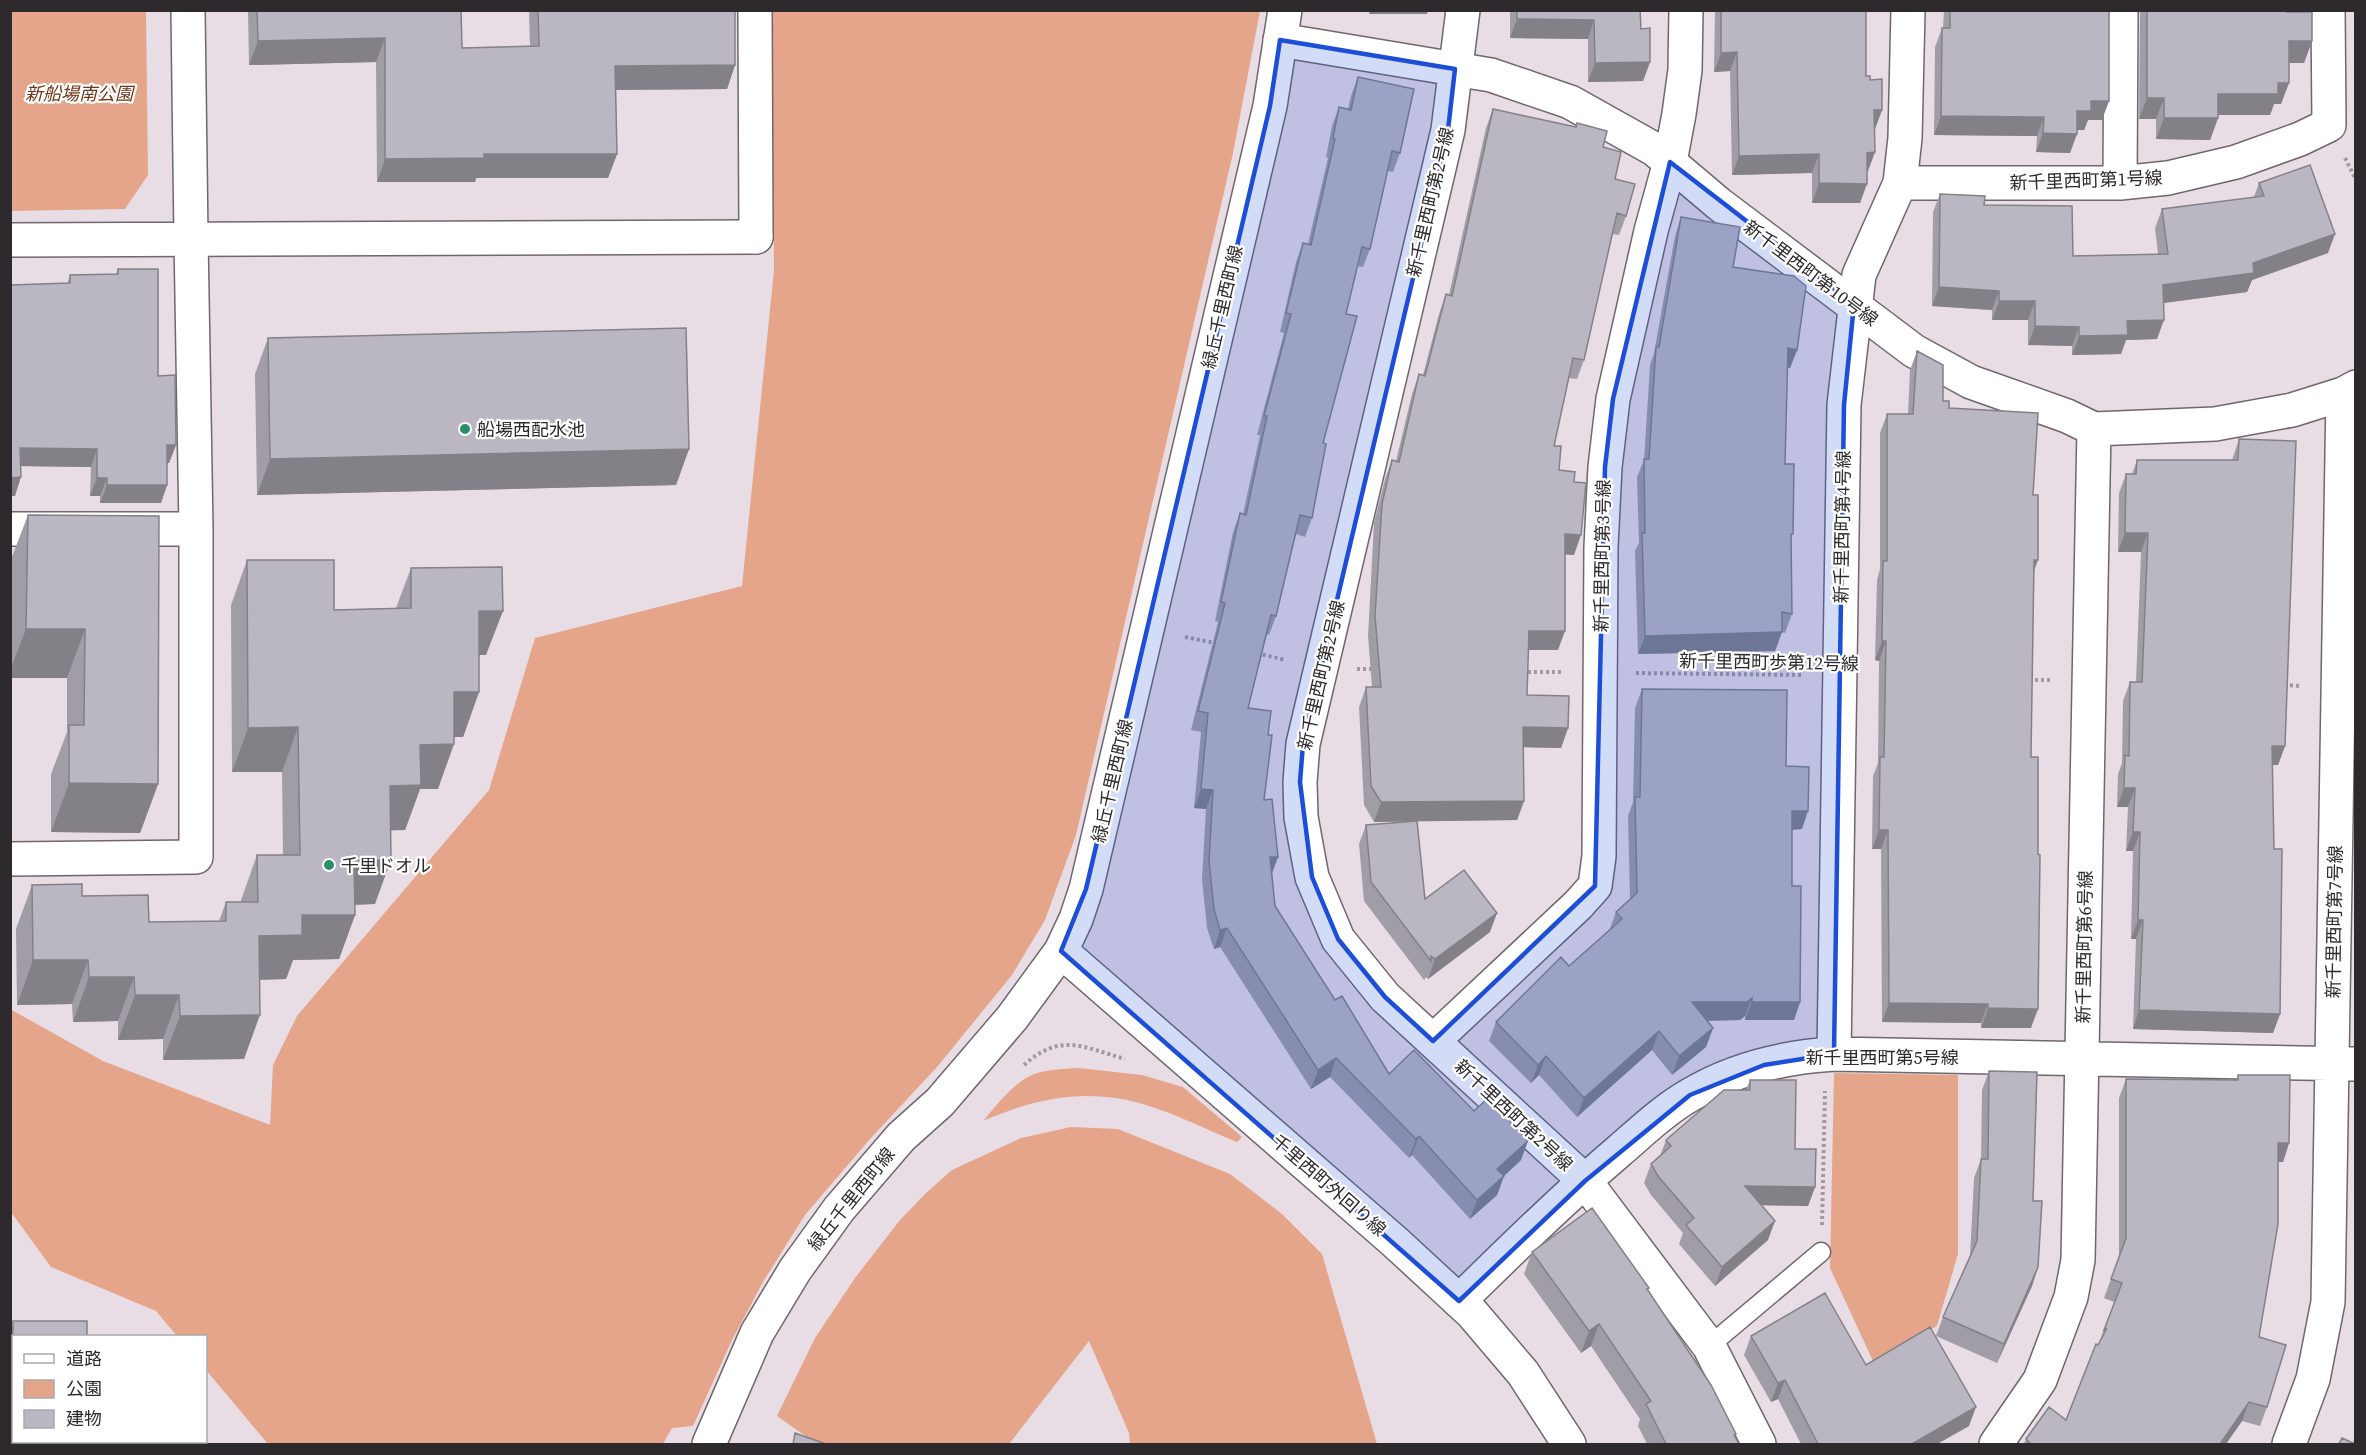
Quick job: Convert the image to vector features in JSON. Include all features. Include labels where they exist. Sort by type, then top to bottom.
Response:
[{"type":"street","points":[[10,859],[196,857],[196,529],[188,10]]},
{"type":"street","points":[[10,240],[756,237],[755,10]]},
{"type":"street","name":"新千里西町第2号線","points":[[1463,10],[1448,130],[1303,744],[1300,782],[1301,817],[1312,877],[1338,939],[1385,997],[1585,1181],[1708,1346],[1759,1444]]},
{"type":"street","name":"新千里西町第3号線","points":[[1433,1041],[1578,905],[1595,886],[1599,856],[1601,547],[1605,467],[1613,399],[1651,231],[1670,162],[1685,70],[1686,10]]},
{"type":"street","name":"新千里西町第4号線","points":[[1833,1054],[1844,405],[1859,276],[1900,183],[1905,138],[1908,10]]},
{"type":"street","points":[[2120,183],[2121,10]]},
{"type":"street","name":"新千里西町第1号線","points":[[1900,183],[2120,183],[2168,178],[2236,162],[2300,139],[2329,125],[2328,10]]},
{"type":"street","name":"新千里西町第10号線","points":[[1283,25],[1455,69],[1491,75],[1570,102],[1636,137],[1670,162],[1719,204],[1914,351],[1971,382],[2067,416],[2094,429],[2215,424],[2292,410],[2349,390]]},
{"type":"street","name":"緑丘千里西町線","points":[[710,1444],[757,1333],[795,1270],[839,1209],[901,1137],[940,1102],[1012,1018],[1060,951],[1076,919],[1086,889],[1269,106],[1283,25]]},
{"type":"street","name":"新千里西町第7号線","points":[[2289,1444],[2313,1379],[2328,1302],[2343,1064],[2346,825],[2339,687],[2349,390]]},
{"type":"street","name":"新千里西町第6号線","points":[[1996,1444],[2040,1380],[2060,1331],[2075,1280],[2078,1260],[2094,429]]},
{"type":"street","points":[[10,530],[196,529]]},
{"type":"street","name":"千里西町外回り線","points":[[1060,951],[1459,1300],[1502,1346],[1523,1373],[1569,1444]]},
{"type":"street","name":"新千里西町第5号線","points":[[1459,1300],[1585,1181],[1664,1114],[1690,1095],[1726,1078],[1764,1065],[1802,1056],[1833,1054],[2343,1064]]},
{"type":"lane","points":[[1708,1346],[1821,1252]]},
{"type":"path","points":[[1185,637],[1219,645]]},
{"type":"path","points":[[1253,652],[1322,668],[1380,669]]},
{"type":"path","name":"新千里西町歩第12号線","points":[[1519,672],[1840,676]]},
{"type":"path","points":[[2019,680],[2090,681]]},
{"type":"path","points":[[2280,685],[2339,687]]},
{"type":"path","points":[[1022,1066],[1038,1052],[1059,1044],[1072,1044],[1135,1061]]},
{"type":"path","points":[[1821,1252],[1825,1075],[1833,1054]]},
{"type":"highlighted area","points":[[1280,40],[1455,69],[1448,130],[1303,744],[1300,782],[1312,877],[1338,939],[1385,997],[1433,1041],[1595,886],[1605,467],[1613,399],[1670,162],[1854,304],[1844,405],[1834,1054],[1764,1065],[1690,1095],[1585,1181],[1459,1301],[1061,951],[1086,889],[1270,106]]},
{"type":"green space","name":"新船場南公園","points":[[10,11],[146,11],[148,175],[125,209],[11,211]]},
{"type":"green space","points":[[771,11],[1260,11],[1233,153],[1076,835],[1045,920],[1012,975],[937,1067],[870,1139],[805,1215],[763,1282],[732,1340],[693,1426],[672,1428],[663,1444],[268,1444],[207,1371],[207,1335],[176,1335],[156,1311],[51,1267],[11,1212],[10,1009],[103,1061],[270,1125],[273,1065],[297,1016],[489,790],[535,638],[742,586],[774,270]]},
{"type":"green space","points":[[1079,1068],[1142,1075],[1183,1087],[1242,1137],[1237,1142],[1139,1103],[1099,1096],[1079,1096],[1040,1102],[983,1121],[1009,1091],[1028,1077],[1046,1071]]},
{"type":"green space","points":[[1834,1073],[1958,1075],[1958,1254],[1937,1326],[1873,1361],[1830,1268]]},
{"type":"green space","points":[[1071,1127],[1118,1129],[1230,1174],[1282,1214],[1322,1254],[1377,1444],[1130,1444],[1129,1433],[1089,1341],[1009,1444],[817,1444],[777,1416],[815,1338],[855,1278],[900,1220],[926,1193],[952,1170],[1021,1138]]},
{"type":"building","points":[[257,10],[461,10],[462,48],[539,46],[538,10],[735,10],[735,65],[615,66],[617,154],[484,154],[484,158],[385,159],[385,38],[258,41]]},
{"type":"building","points":[[1517,10],[1640,10],[1641,29],[1650,28],[1650,62],[1595,63],[1594,20],[1517,19]]},
{"type":"building","points":[[1721,10],[1866,10],[1866,76],[1870,76],[1870,80],[1882,79],[1882,110],[1874,110],[1875,152],[1867,153],[1867,184],[1819,183],[1819,154],[1739,156],[1737,52],[1721,53]]},
{"type":"building","points":[[1950,10],[2109,10],[2109,101],[2091,101],[2091,111],[2077,111],[2077,134],[2043,133],[2044,117],[1941,116],[1942,28],[1950,28]]},
{"type":"building","points":[[2147,10],[2312,12],[2312,41],[2289,41],[2289,83],[2278,83],[2278,94],[2218,94],[2218,118],[2164,118],[2164,98],[2147,98]]},
{"type":"building","points":[[1358,77],[1414,89],[1400,153],[1392,151],[1370,249],[1362,247],[1346,314],[1357,316],[1323,443],[1326,444],[1312,518],[1300,515],[1276,616],[1271,615],[1248,708],[1271,711],[1268,735],[1272,735],[1264,800],[1272,799],[1278,857],[1270,857],[1275,906],[1335,1000],[1342,996],[1389,1074],[1414,1050],[1474,1111],[1488,1098],[1528,1141],[1497,1169],[1504,1176],[1477,1200],[1419,1136],[1416,1139],[1336,1058],[1318,1070],[1227,928],[1220,930],[1214,909],[1209,861],[1213,790],[1201,789],[1208,713],[1198,711],[1225,603],[1221,602],[1240,513],[1246,515],[1267,416],[1264,416],[1291,314],[1286,313],[1303,243],[1311,245],[1335,139],[1333,138],[1339,107],[1351,110]]},
{"type":"building","points":[[1493,109],[1576,127],[1577,123],[1607,131],[1603,147],[1621,152],[1615,179],[1635,184],[1626,216],[1617,213],[1584,360],[1573,358],[1554,446],[1561,446],[1559,470],[1575,472],[1574,482],[1586,483],[1581,535],[1565,534],[1565,631],[1529,631],[1527,695],[1569,696],[1568,728],[1523,727],[1524,801],[1381,802],[1371,786],[1366,687],[1381,687],[1375,616],[1382,504],[1392,460],[1399,462],[1419,374],[1425,376],[1446,294],[1452,296]]},
{"type":"building","points":[[2310,165],[2335,234],[2253,263],[2254,273],[2163,285],[2164,320],[2127,321],[2128,335],[2079,336],[2079,327],[2035,326],[2035,301],[1999,301],[1999,291],[1939,287],[1940,194],[1985,196],[1984,205],[2072,206],[2073,256],[2168,254],[2162,209],[2264,196],[2259,183]]},
{"type":"building","points":[[1681,217],[1740,227],[1733,267],[1794,276],[1806,286],[1797,350],[1788,348],[1785,464],[1794,464],[1793,534],[1791,534],[1792,614],[1782,612],[1782,632],[1645,636],[1642,533],[1645,533],[1644,459],[1649,459],[1656,347],[1659,347]]},
{"type":"building","points":[[118,269],[158,269],[158,376],[175,375],[176,445],[167,445],[167,485],[107,485],[107,478],[97,478],[97,449],[20,448],[21,477],[10,478],[10,285],[70,283],[70,275],[118,274]]},
{"type":"building","name":"船場西配水池","points":[[686,328],[689,449],[270,459],[268,338]]},
{"type":"building","points":[[1917,351],[1943,365],[1943,401],[1949,401],[1949,408],[2038,413],[2033,495],[2038,495],[2038,560],[2034,560],[2031,757],[2038,757],[2038,854],[2040,855],[2038,1009],[1988,1008],[1988,1004],[1889,1003],[1888,830],[1879,830],[1880,757],[1884,757],[1886,641],[1882,641],[1883,561],[1887,561],[1887,414],[1913,414]]},
{"type":"building","points":[[2239,439],[2296,441],[2285,746],[2272,746],[2274,849],[2282,849],[2280,1014],[2139,1010],[2143,920],[2138,920],[2140,832],[2133,832],[2135,788],[2124,788],[2125,755],[2129,756],[2130,682],[2142,682],[2148,533],[2125,533],[2126,474],[2136,474],[2137,460],[2238,460]]},
{"type":"building","points":[[28,515],[159,516],[158,784],[69,783],[69,725],[84,725],[85,629],[26,629]]},
{"type":"building","points":[[247,560],[334,560],[334,610],[411,608],[411,568],[502,567],[503,611],[479,611],[479,692],[454,692],[454,744],[420,745],[421,785],[390,786],[391,860],[354,860],[355,915],[302,915],[302,935],[259,936],[260,1015],[180,1016],[179,995],[135,995],[134,977],[89,977],[88,960],[33,960],[32,885],[82,884],[82,896],[148,895],[149,922],[226,921],[226,902],[258,902],[257,855],[300,855],[298,727],[248,728]]},
{"type":"building","points":[[1642,689],[1787,690],[1786,766],[1809,767],[1808,811],[1792,811],[1792,886],[1801,886],[1800,1002],[1752,1002],[1752,998],[1747,1002],[1692,1002],[1713,1028],[1679,1056],[1659,1031],[1584,1098],[1546,1056],[1538,1065],[1496,1022],[1561,957],[1569,966],[1622,919],[1616,912],[1637,893],[1635,797],[1640,797]]},
{"type":"building","points":[[1417,821],[1425,899],[1464,870],[1497,913],[1435,959],[1431,956],[1431,961],[1371,882],[1366,825]]},
{"type":"building","points":[[1989,1071],[2037,1072],[2033,1201],[2042,1201],[2038,1267],[2004,1344],[1943,1317],[1977,1241],[1981,1159],[1988,1159]]},
{"type":"building","points":[[2238,1075],[2290,1075],[2289,1143],[2278,1143],[2278,1224],[2259,1337],[2286,1345],[2267,1407],[2249,1402],[2220,1444],[2029,1444],[2026,1439],[2049,1407],[2066,1420],[2096,1344],[2098,1345],[2107,1328],[2104,1330],[2122,1283],[2111,1279],[2126,1238],[2126,1079],[2238,1080]]},
{"type":"building","points":[[1750,1080],[1796,1080],[1795,1149],[1816,1149],[1815,1187],[1745,1186],[1775,1221],[1722,1267],[1686,1225],[1694,1218],[1658,1176],[1651,1164],[1671,1146],[1666,1140],[1724,1090],[1750,1090]]},
{"type":"building","points":[[1592,1208],[1649,1288],[1647,1289],[1711,1385],[1739,1444],[1666,1444],[1646,1404],[1651,1401],[1599,1324],[1589,1331],[1532,1252]]},
{"type":"building","points":[[1825,1293],[1866,1365],[1930,1327],[1976,1407],[1912,1444],[1818,1444],[1785,1380],[1778,1383],[1751,1336]]},
{"type":"building","points":[[13,1321],[87,1321],[87,1335],[13,1335]]},
{"type":"building","points":[[795,1433],[826,1444],[793,1444]]},
{"type":"building","points":[[2342,1438],[2355,1444],[2339,1444]]},
{"type":"building","points":[[12,1443],[86,1443],[86,1444]]},
{"type":"place","name":"船場西配水池","points":[[465,429]]},
{"type":"place","name":"千里ドオル","points":[[329,865]]}]
